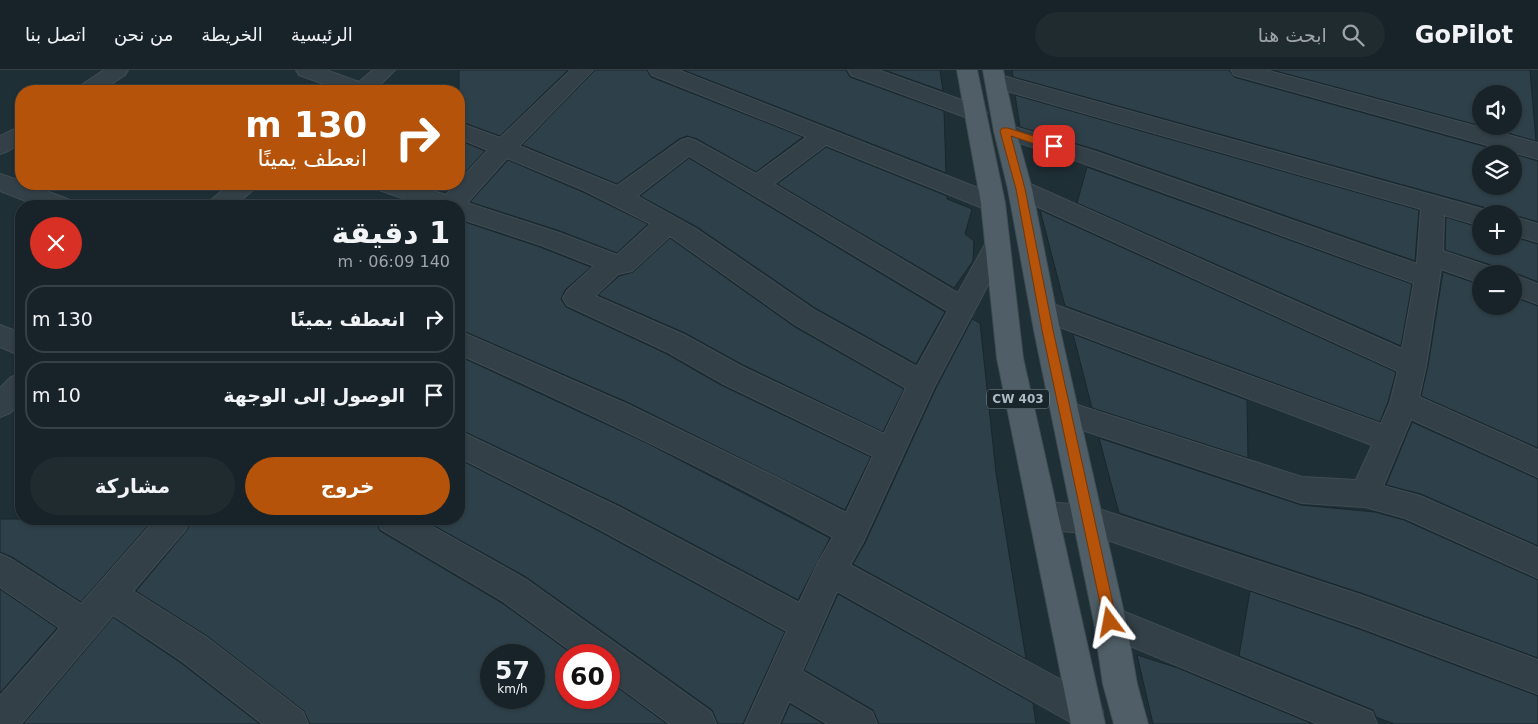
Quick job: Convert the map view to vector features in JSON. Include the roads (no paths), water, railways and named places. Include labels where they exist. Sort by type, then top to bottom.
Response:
[{"type":"main road","name":"CW 403","points":[[967,70],[994,203],[1010,358],[1087,718]]},
{"type":"main road","name":"CW 403","points":[[995,76],[1005,131],[1020,189],[1087,519],[1110,622],[1120,684],[1131,724]]},
{"type":"street","points":[[102,85],[118,70]]},
{"type":"street","points":[[306,70],[346,85]]},
{"type":"street","points":[[368,85],[384,70]]},
{"type":"street","points":[[465,190],[502,149],[583,70]]},
{"type":"street","points":[[659,70],[994,203]]},
{"type":"street","points":[[858,70],[976,113]]},
{"type":"street","points":[[1241,70],[1538,151]]},
{"type":"street","points":[[995,76],[1472,214]]},
{"type":"street","points":[[1005,131],[1428,267],[1472,273]]},
{"type":"street","points":[[465,133],[619,197],[668,223],[769,293],[836,336],[922,383]]},
{"type":"street","points":[[756,185],[823,136]]},
{"type":"street","points":[[0,146],[15,137]]},
{"type":"street","points":[[619,197],[688,146],[963,308]]},
{"type":"street","points":[[0,182],[15,188]]},
{"type":"street","points":[[1020,189],[1413,366]]},
{"type":"street","points":[[21,190],[46,200]]},
{"type":"street","points":[[226,200],[238,190]]},
{"type":"street","points":[[404,190],[433,200]]},
{"type":"street","points":[[455,200],[465,190]]},
{"type":"street","points":[[1365,494],[1404,403],[1413,366],[1428,267],[1433,203]]},
{"type":"street","points":[[465,211],[550,239],[613,264],[623,264],[668,223]]},
{"type":"street","points":[[1522,228],[1538,233]]},
{"type":"street","points":[[762,724],[830,571],[852,532],[922,383],[997,245]]},
{"type":"street","points":[[613,264],[576,298],[675,343],[732,375],[890,451]]},
{"type":"street","points":[[1522,289],[1538,294]]},
{"type":"street","points":[[1045,311],[1389,439]]},
{"type":"street","points":[[0,334],[15,342]]},
{"type":"street","points":[[465,345],[618,413],[766,486],[852,532]]},
{"type":"street","points":[[0,405],[15,391]]},
{"type":"street","points":[[1404,403],[1538,464]]},
{"type":"street","points":[[1065,413],[1302,490],[1365,494],[1409,506],[1538,563]]},
{"type":"street","points":[[465,446],[609,518],[806,624]]},
{"type":"street","points":[[1044,516],[1087,519],[1363,612],[1538,677]]},
{"type":"street","points":[[0,722],[170,525]]},
{"type":"street","points":[[402,525],[514,590],[589,644]]},
{"type":"street","points":[[0,569],[84,625]]},
{"type":"street","points":[[830,571],[1087,718]]},
{"type":"street","points":[[110,595],[194,649],[292,724]]},
{"type":"street","points":[[1110,622],[1360,724]]},
{"type":"street","points":[[620,667],[699,724]]},
{"type":"street","points":[[783,678],[860,724]]}]
